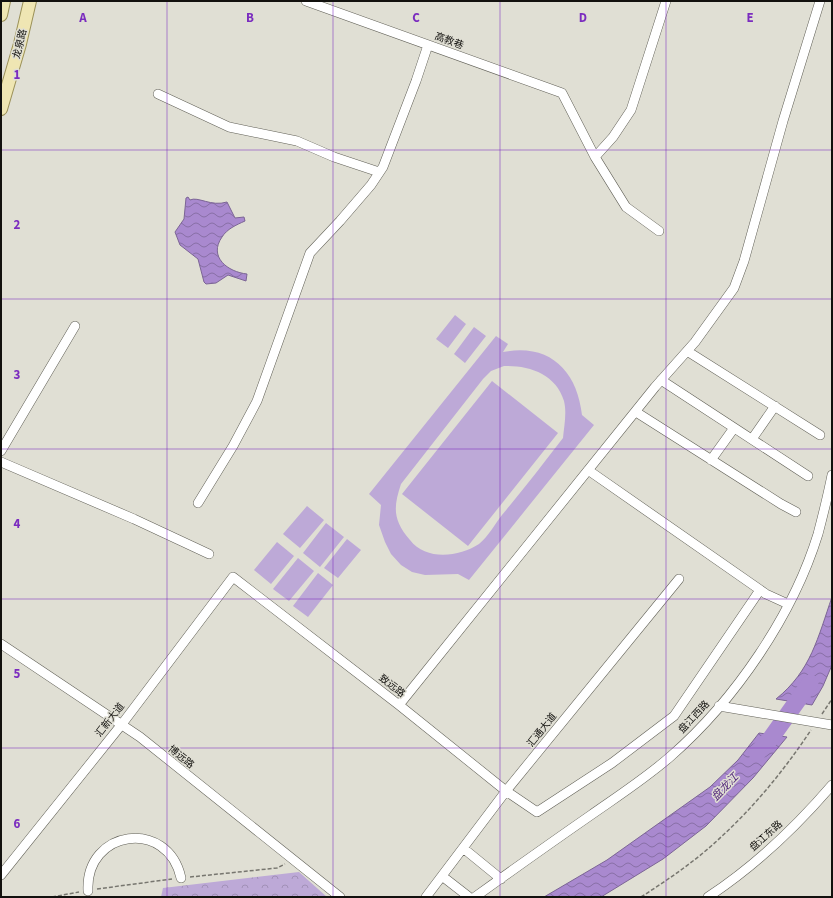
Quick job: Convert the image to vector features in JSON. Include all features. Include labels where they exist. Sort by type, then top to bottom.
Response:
[{"type":"main road","points":[[1,15],[4,1]]},
{"type":"main road","name":"龙泉路","points":[[1,109],[20,44],[30,1]]},
{"type":"street","name":"高教巷","points":[[306,1],[562,93],[595,157]]},
{"type":"street","points":[[660,231],[626,207],[595,157],[613,137],[631,110],[666,1]]},
{"type":"street","points":[[399,705],[686,351],[734,288],[744,261],[783,121],[820,1]]},
{"type":"street","points":[[198,503],[233,446],[257,401],[310,253],[340,221],[379,172],[416,81],[428,45]]},
{"type":"street","points":[[158,94],[229,127],[297,141],[334,157],[379,172]]},
{"type":"street","points":[[1,451],[75,326]]},
{"type":"street","points":[[686,351],[820,435]]},
{"type":"street","points":[[661,380],[808,476]]},
{"type":"street","points":[[752,439],[775,406]]},
{"type":"street","points":[[636,412],[796,512]]},
{"type":"street","points":[[711,460],[734,428]]},
{"type":"street","points":[[1,462],[134,519],[209,554]]},
{"type":"street","points":[[588,470],[760,590],[788,604]]},
{"type":"street","name":"盘江西路","points":[[475,897],[650,773],[671,756],[703,726],[734,688],[778,625],[804,569],[818,534],[832,475]]},
{"type":"street","name":"致远路","points":[[233,577],[399,705],[506,791],[537,812],[612,763],[674,716],[760,590]]},
{"type":"street","name":"汇新大道","points":[[1,874],[122,724],[233,577]]},
{"type":"street","name":"汇通大道","points":[[426,897],[506,791],[679,579]]},
{"type":"street","name":"博远路","points":[[1,644],[122,724],[340,897]]},
{"type":"street","points":[[719,706],[832,725]]},
{"type":"street","name":"盘江东路","points":[[708,897],[727,885],[780,841],[832,785]]},
{"type":"street","points":[[88,891],[90,871],[100,853],[113,844],[128,838],[144,839],[159,845],[171,856],[179,869],[181,878]]},
{"type":"street","points":[[463,848],[501,878]]},
{"type":"street","points":[[442,876],[469,897]]},
{"type":"path","points":[[641,897],[684,868],[722,837],[789,763],[814,722],[832,699]]},
{"type":"green space","points":[[455,315],[466,324],[448,348],[436,339]]},
{"type":"green space","points":[[474,327],[486,336],[465,363],[454,354]]},
{"type":"green space","points":[[496,336],[508,344],[503,352],[519,350],[534,352],[547,356],[558,363],[567,373],[574,385],[579,399],[582,415],[594,425],[469,580],[458,574],[425,575],[412,572],[401,565],[391,554],[379,525],[381,505],[369,494]],"holes":[[[504,366],[523,367],[540,373],[555,384],[564,401],[565,420],[563,438],[479,544],[462,552],[443,555],[434,554],[417,547],[404,533],[396,514],[397,500],[401,484],[483,379],[491,371]]]},
{"type":"green space","points":[[492,381],[558,433],[468,546],[402,494]]},
{"type":"green space","points":[[307,506],[324,520],[300,548],[283,534]]},
{"type":"green space","points":[[326,523],[344,537],[320,567],[303,553]]},
{"type":"green space","points":[[347,539],[361,550],[338,578],[324,568]]},
{"type":"green space","points":[[277,542],[294,556],[271,584],[254,570]]},
{"type":"green space","points":[[298,558],[314,571],[289,601],[273,589]]},
{"type":"green space","points":[[318,573],[333,585],[308,617],[293,606]]},
{"type":"green space","points":[[299,872],[327,897],[161,897],[163,888]]},
{"type":"water","points":[[188,197],[190,200],[197,199],[210,203],[227,202],[235,218],[244,217],[245,221],[224,234],[218,244],[217,251],[222,262],[227,267],[240,273],[247,274],[246,281],[228,275],[216,283],[206,284],[204,282],[198,259],[180,245],[175,232],[184,219],[186,198]]},
{"type":"water","points":[[832,597],[832,665],[823,686],[812,705],[776,699],[798,677],[805,665],[812,652]]},
{"type":"water","points":[[759,733],[787,737],[753,778],[706,826],[663,859],[601,897],[544,897],[607,860],[710,787],[738,760]]},
{"type":"waterway","name":"盘龙江","points":[[757,753],[771,738],[810,683]]}]
